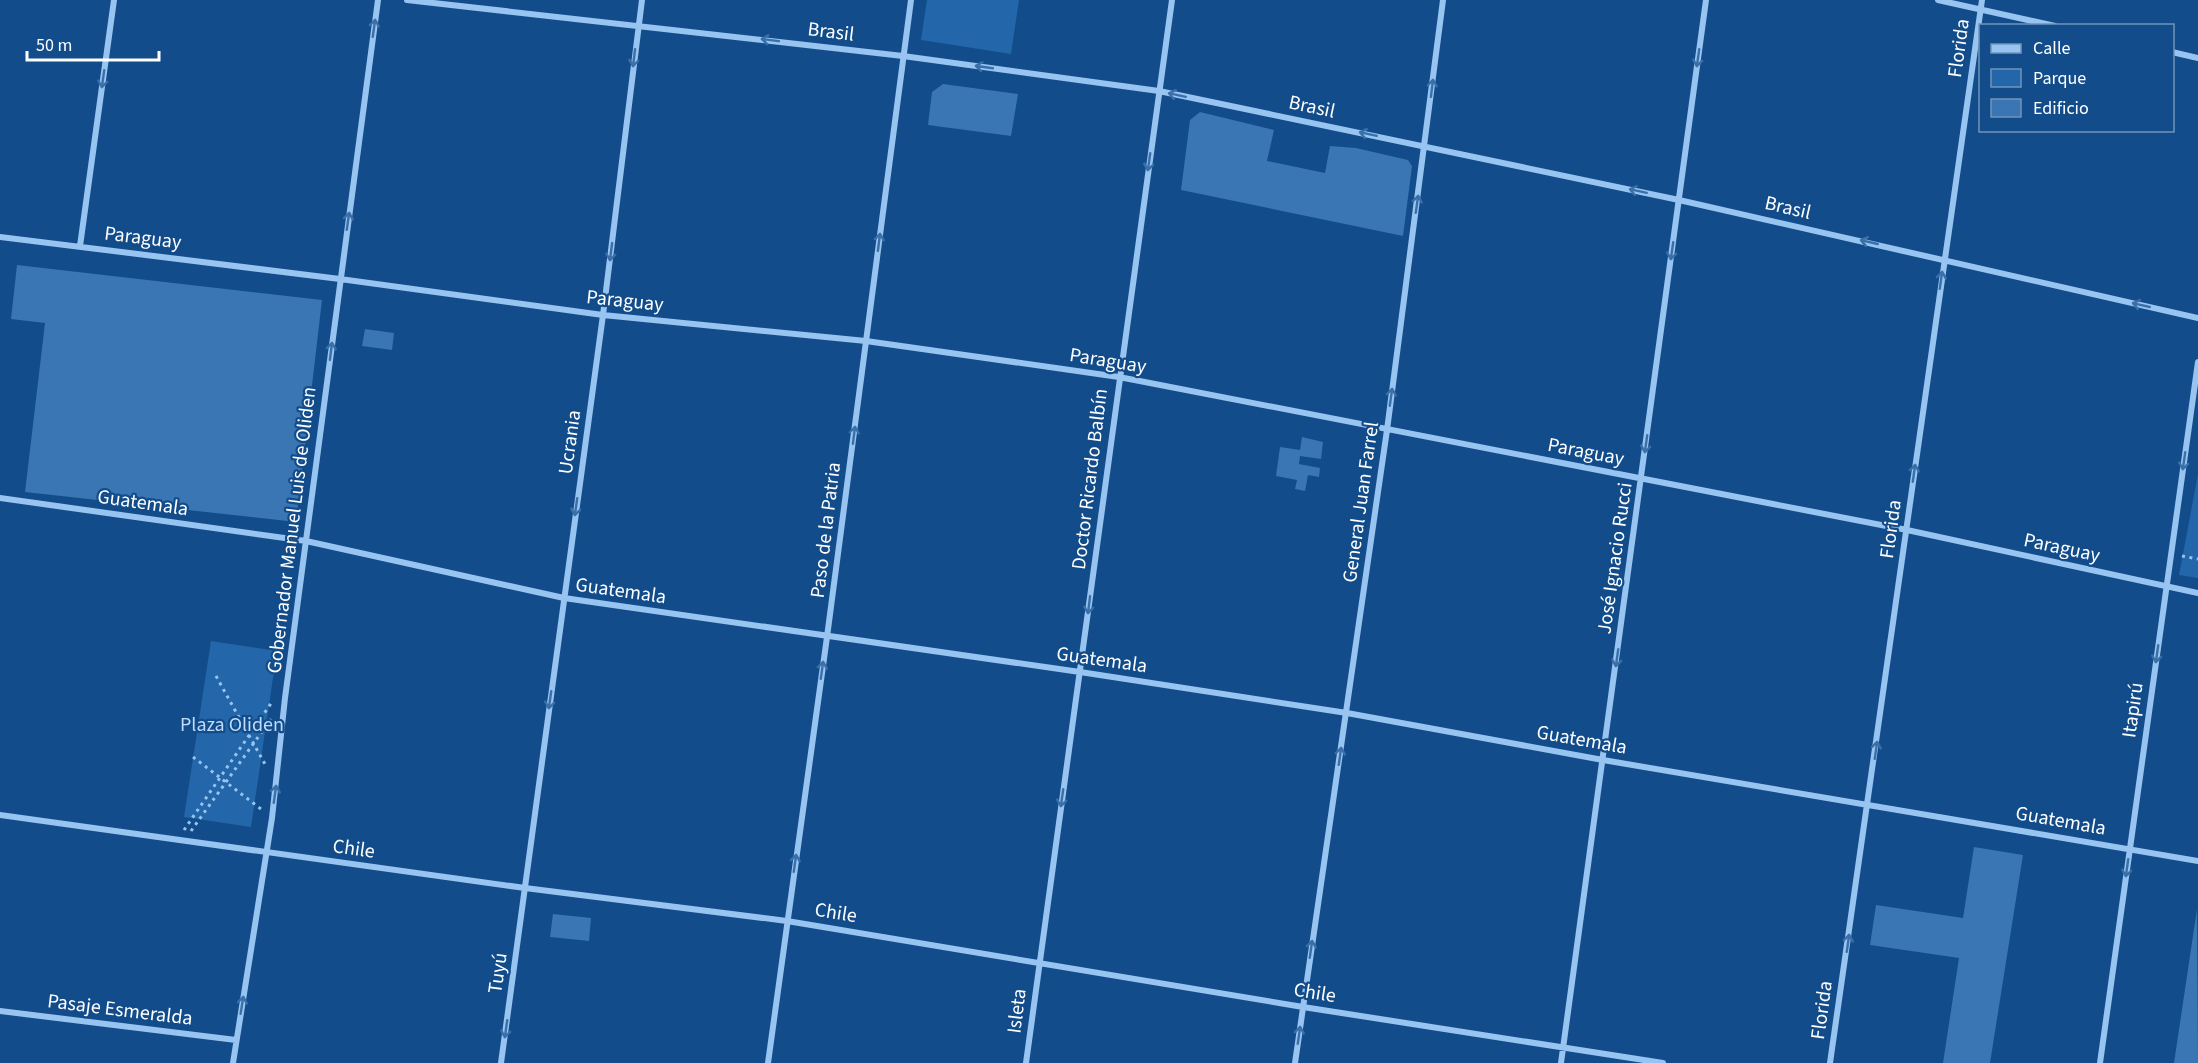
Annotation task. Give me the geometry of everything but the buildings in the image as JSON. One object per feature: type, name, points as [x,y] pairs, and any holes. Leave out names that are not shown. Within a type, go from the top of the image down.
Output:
[{"type":"street","points":[[80,246],[114,0]]},
{"type":"street","name":"Gobernador Manuel Luis de Oliden","points":[[233,1063],[277,785],[285,698],[378,0]]},
{"type":"street","name":"Brasil","points":[[407,0],[639,24],[903,56],[1159,92],[1679,200],[2198,318]]},
{"type":"street","name":"Ucrania","points":[[525,888],[603,315],[642,0]]},
{"type":"street","name":"Paso de la Patria","points":[[768,1063],[911,0]]},
{"type":"street","name":"Doctor Ricardo Balbín","points":[[1039,962],[1172,0]]},
{"type":"street","name":"General Juan Farrel","points":[[1295,1063],[1387,430],[1443,0]]},
{"type":"street","name":"José Ignacio Rucci","points":[[1561,1063],[1706,0]]},
{"type":"street","points":[[1938,0],[2046,24]]},
{"type":"street","name":"Florida","points":[[1830,1063],[1982,0]]},
{"type":"street","points":[[2174,52],[2198,58]]},
{"type":"street","name":"Paraguay","points":[[0,237],[340,279],[603,315],[866,341],[1119,377],[1907,530],[2198,593]]},
{"type":"street","name":"Itapirú","points":[[2100,1063],[2198,362]]},
{"type":"street","name":"Guatemala","points":[[0,498],[306,541],[564,598],[1347,713],[1603,760],[1868,803],[2198,861]]},
{"type":"street","name":"Chile","points":[[0,815],[525,888],[786,921],[1303,1007],[1663,1063]]},
{"type":"street","name":"Tuyú","points":[[501,1063],[525,888]]},
{"type":"street","name":"Isleta","points":[[1026,1063],[1039,962]]},
{"type":"street","name":"Pasaje Esmeralda","points":[[0,1011],[236,1040]]},
{"type":"path","points":[[2171,555],[2198,559]]},
{"type":"path","points":[[216,676],[277,785]]},
{"type":"path","points":[[181,839],[220,777],[276,697]]},
{"type":"path","points":[[181,839],[226,782],[272,716]]},
{"type":"path","points":[[193,757],[272,818]]},
{"type":"green space","points":[[927,0],[1019,0],[1011,54],[921,40]]},
{"type":"green space","points":[[2198,474],[2198,578],[2179,575]]},
{"type":"green space","name":"Plaza Oliden","points":[[211,641],[277,651],[251,827],[184,817]]}]
